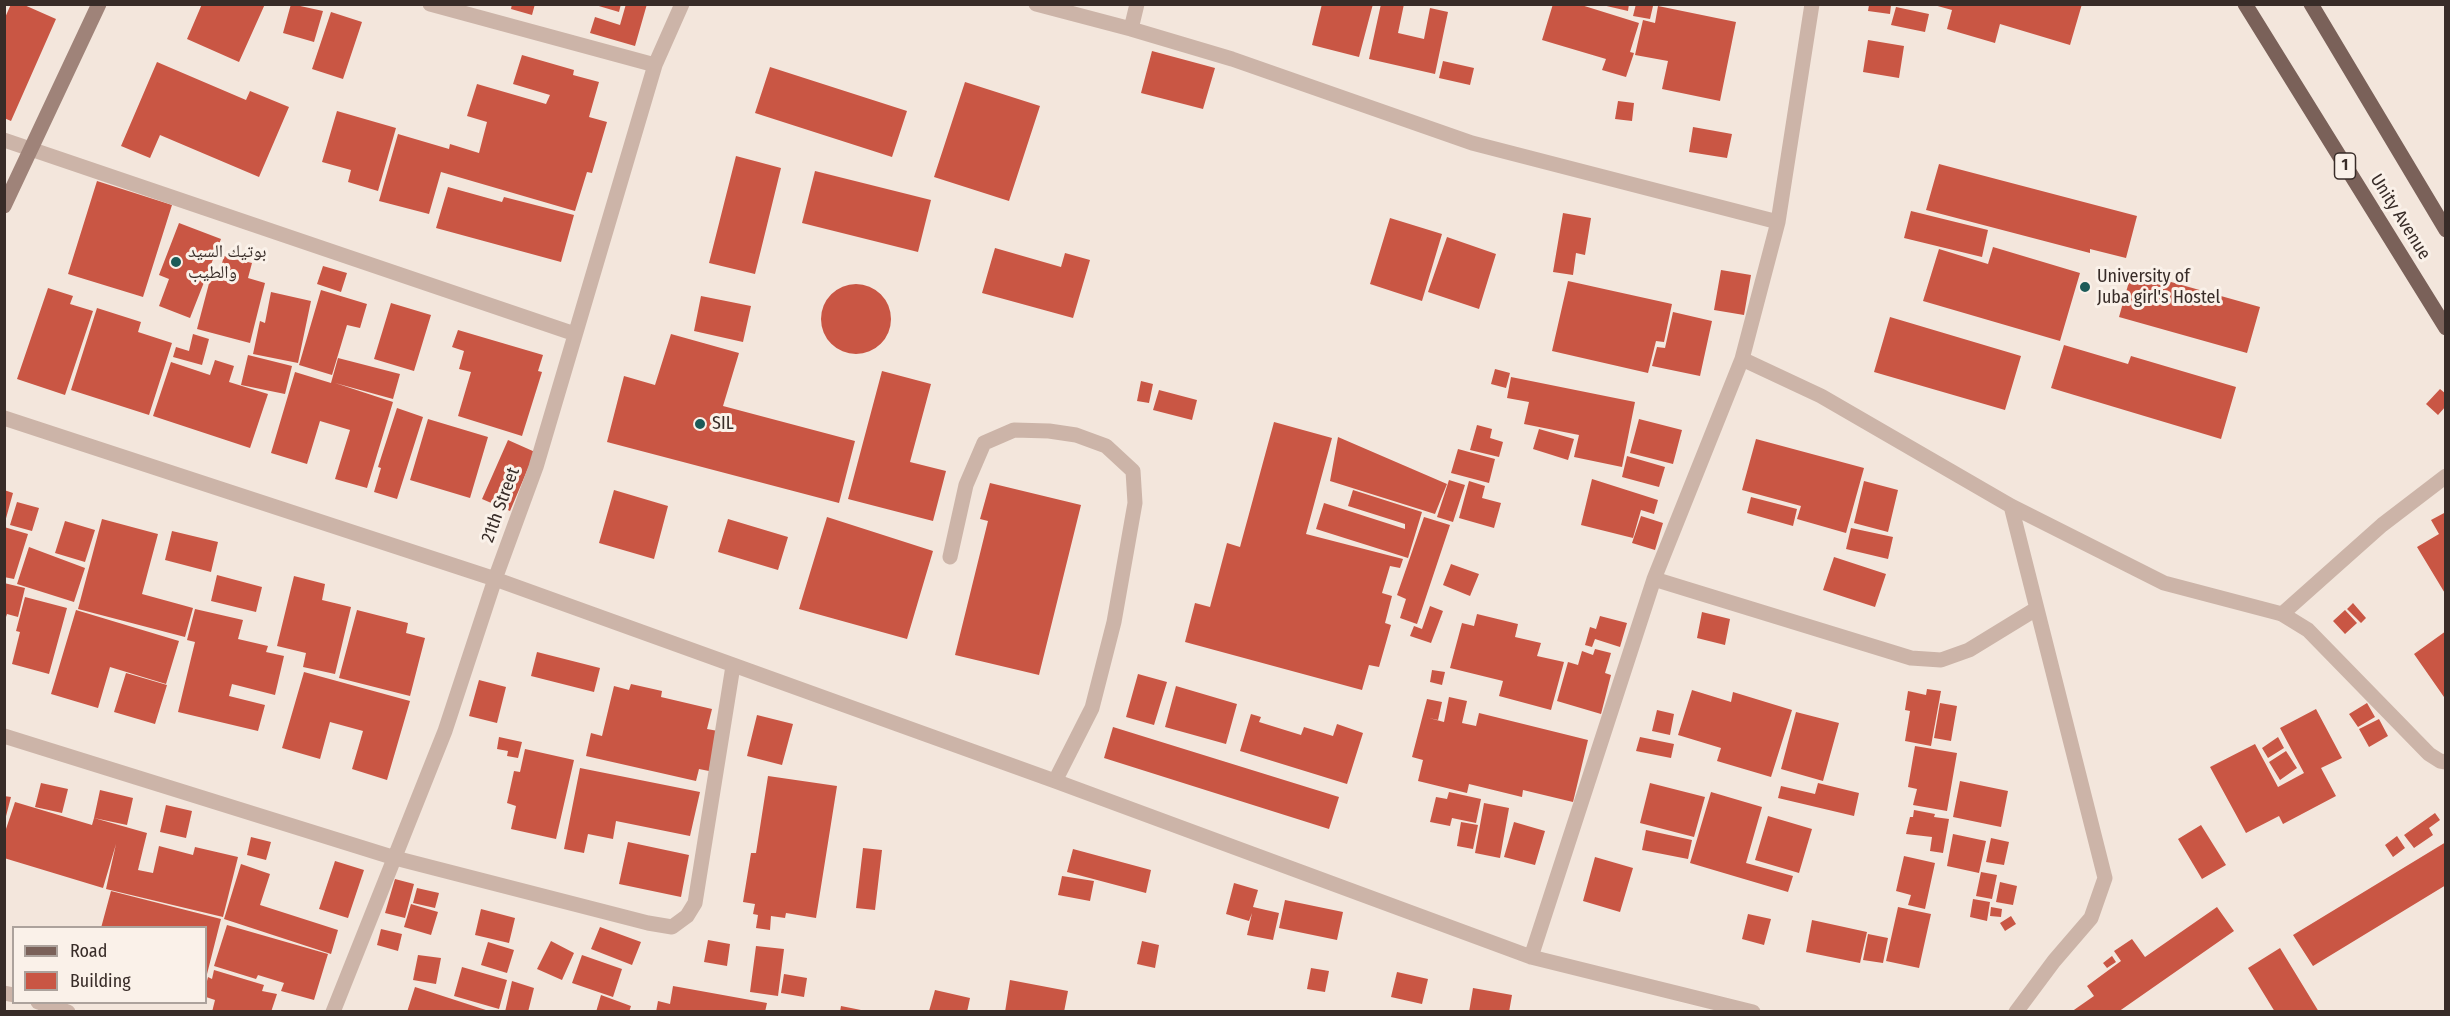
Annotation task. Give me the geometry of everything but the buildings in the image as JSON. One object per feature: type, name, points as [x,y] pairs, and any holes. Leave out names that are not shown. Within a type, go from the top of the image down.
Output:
[{"type":"main road","points":[[4,206],[99,4]]},
{"type":"main road","name":"Unity Avenue","points":[[2244,4],[2445,328]]},
{"type":"main road","name":"Unity Avenue","points":[[2311,4],[2445,230]]},
{"type":"street","points":[[430,4],[655,65]]},
{"type":"street","name":"21th Street","points":[[333,1011],[445,730],[495,579],[536,467],[655,65],[682,4]]},
{"type":"street","points":[[1036,4],[1232,59],[1472,143],[1778,222]]},
{"type":"street","points":[[1131,29],[1137,4]]},
{"type":"street","points":[[1531,957],[1654,579],[1742,359],[1778,222],[1812,4]]},
{"type":"street","points":[[4,140],[575,334]]},
{"type":"street","points":[[1742,359],[1821,396],[2011,506],[2164,583],[2282,614],[2308,630],[2429,754],[2445,762]]},
{"type":"street","points":[[4,418],[495,579],[1055,781],[1531,957],[1754,1011]]},
{"type":"street","points":[[950,557],[966,484],[984,443],[1014,430],[1049,431],[1076,435],[1106,446],[1133,471],[1135,503],[1114,622],[1092,708],[1055,781]]},
{"type":"street","points":[[2282,614],[2382,525],[2445,476]]},
{"type":"street","points":[[2011,506],[2105,878],[2091,918],[2016,1011]]},
{"type":"street","points":[[1654,579],[1911,658],[1941,660],[1969,650],[2036,609]]},
{"type":"street","points":[[4,736],[395,858],[648,923],[672,927],[687,916],[695,903],[733,666]]},
{"type":"street","points":[[45,1004],[68,1011]]},
{"type":"place","name":"بوتيك السيد والطيب","points":[[176,262]]},
{"type":"place","name":"University of Juba girl's Hostel","points":[[2085,287]]},
{"type":"place","name":"SIL","points":[[700,424]]}]
